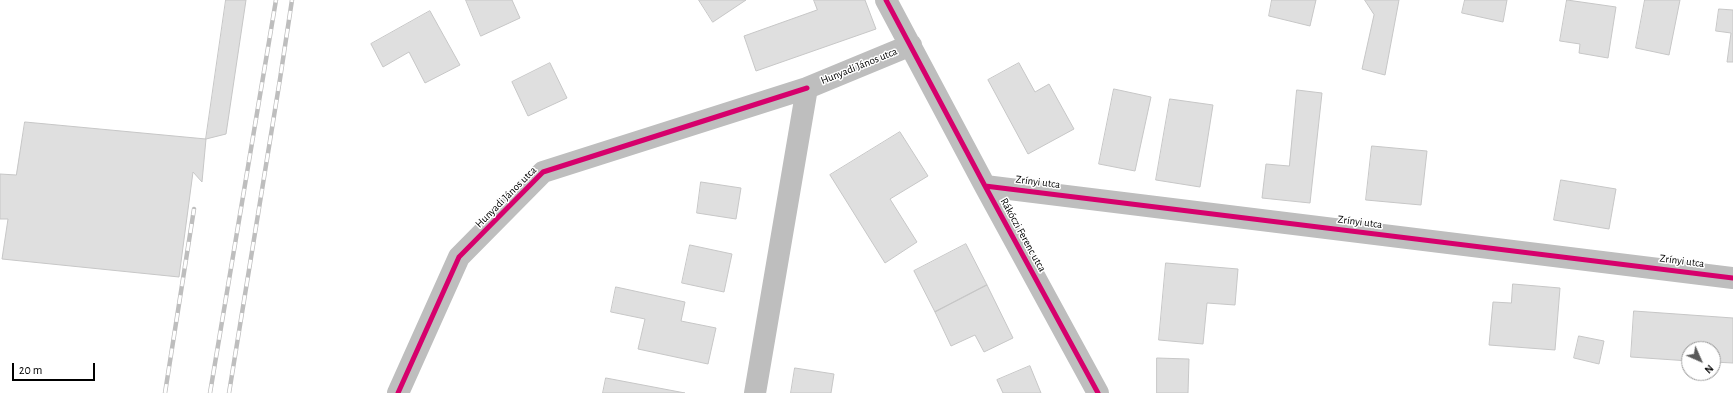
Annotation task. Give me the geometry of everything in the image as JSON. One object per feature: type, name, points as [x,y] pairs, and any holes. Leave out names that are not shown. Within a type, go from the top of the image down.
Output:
[{"type":"street","name":"Rákóczi Ferenc utca","points":[[886,0],[984,186],[1098,393]]},
{"type":"street","name":"Hunyadi János utca","points":[[398,393],[459,257],[543,172],[807,88],[911,45]]},
{"type":"street","name":"Hunyadi János utca","points":[[755,393],[807,88]]},
{"type":"street","name":"Zrínyi utca","points":[[984,186],[1733,278]]},
{"type":"building","points":[[226,0],[246,0],[226,134],[206,139]]},
{"type":"building","points":[[466,0],[512,0],[520,18],[481,36]]},
{"type":"building","points":[[699,0],[746,0],[713,22]]},
{"type":"building","points":[[814,0],[865,0],[876,29],[756,71],[744,36],[817,10]]},
{"type":"building","points":[[1272,0],[1316,0],[1310,26],[1269,16]]},
{"type":"building","points":[[1365,0],[1399,0],[1385,75],[1362,69],[1374,15]]},
{"type":"building","points":[[1465,0],[1507,0],[1503,22],[1462,13]]},
{"type":"building","points":[[1567,0],[1616,7],[1608,58],[1579,53],[1580,44],[1560,41]]},
{"type":"building","points":[[1645,0],[1680,0],[1669,55],[1636,48]]},
{"type":"building","points":[[1719,9],[1733,10],[1733,62],[1727,62],[1731,33],[1716,31]]},
{"type":"building","points":[[430,11],[460,65],[425,83],[409,52],[383,67],[371,44]]},
{"type":"building","points":[[550,63],[567,98],[528,116],[512,82]]},
{"type":"building","points":[[1019,63],[1035,92],[1049,84],[1074,129],[1028,154],[988,80]]},
{"type":"building","points":[[1114,89],[1151,97],[1135,171],[1099,164]]},
{"type":"building","points":[[1297,90],[1322,93],[1310,203],[1262,198],[1266,164],[1289,166]]},
{"type":"building","points":[[1170,99],[1213,105],[1200,187],[1156,180]]},
{"type":"building","points":[[25,122],[206,139],[202,182],[193,172],[179,277],[2,259],[8,219],[0,219],[0,174],[16,175]]},
{"type":"building","points":[[900,132],[928,176],[890,199],[917,242],[885,263],[830,175]]},
{"type":"building","points":[[1372,146],[1427,151],[1421,205],[1366,200]]},
{"type":"building","points":[[1561,180],[1616,189],[1609,229],[1554,220]]},
{"type":"building","points":[[701,182],[741,188],[736,219],[697,213]]},
{"type":"building","points":[[966,244],[987,285],[935,312],[914,271]]},
{"type":"building","points":[[690,245],[732,254],[724,292],[682,283]]},
{"type":"building","points":[[1166,263],[1238,269],[1235,305],[1207,303],[1203,344],[1159,340]]},
{"type":"building","points":[[1513,284],[1560,288],[1555,350],[1489,345],[1493,302],[1511,303]]},
{"type":"building","points":[[987,285],[1013,338],[984,352],[975,335],[951,346],[935,312]]},
{"type":"building","points":[[616,287],[685,302],[681,321],[716,328],[708,364],[638,349],[645,319],[611,312]]},
{"type":"building","points":[[1634,311],[1733,318],[1733,363],[1721,362],[1721,341],[1681,341],[1681,360],[1631,357]]},
{"type":"building","points":[[1579,336],[1604,341],[1599,364],[1574,358]]},
{"type":"building","points":[[1157,358],[1189,359],[1188,393],[1157,393]]},
{"type":"building","points":[[1030,366],[1041,393],[1003,393],[997,380]]},
{"type":"building","points":[[795,368],[834,374],[831,393],[791,393]]},
{"type":"building","points":[[606,378],[685,393],[603,393]]},
{"type":"railway","points":[[210,393],[276,0]]},
{"type":"railway","points":[[229,393],[292,0]]},
{"type":"railway","points":[[165,393],[194,209]]},
{"type":"cycle path","points":[[886,0],[1098,393]]},
{"type":"cycle path","points":[[398,393],[459,257],[543,172],[807,88]]},
{"type":"cycle path","points":[[985,186],[1733,278]]}]
